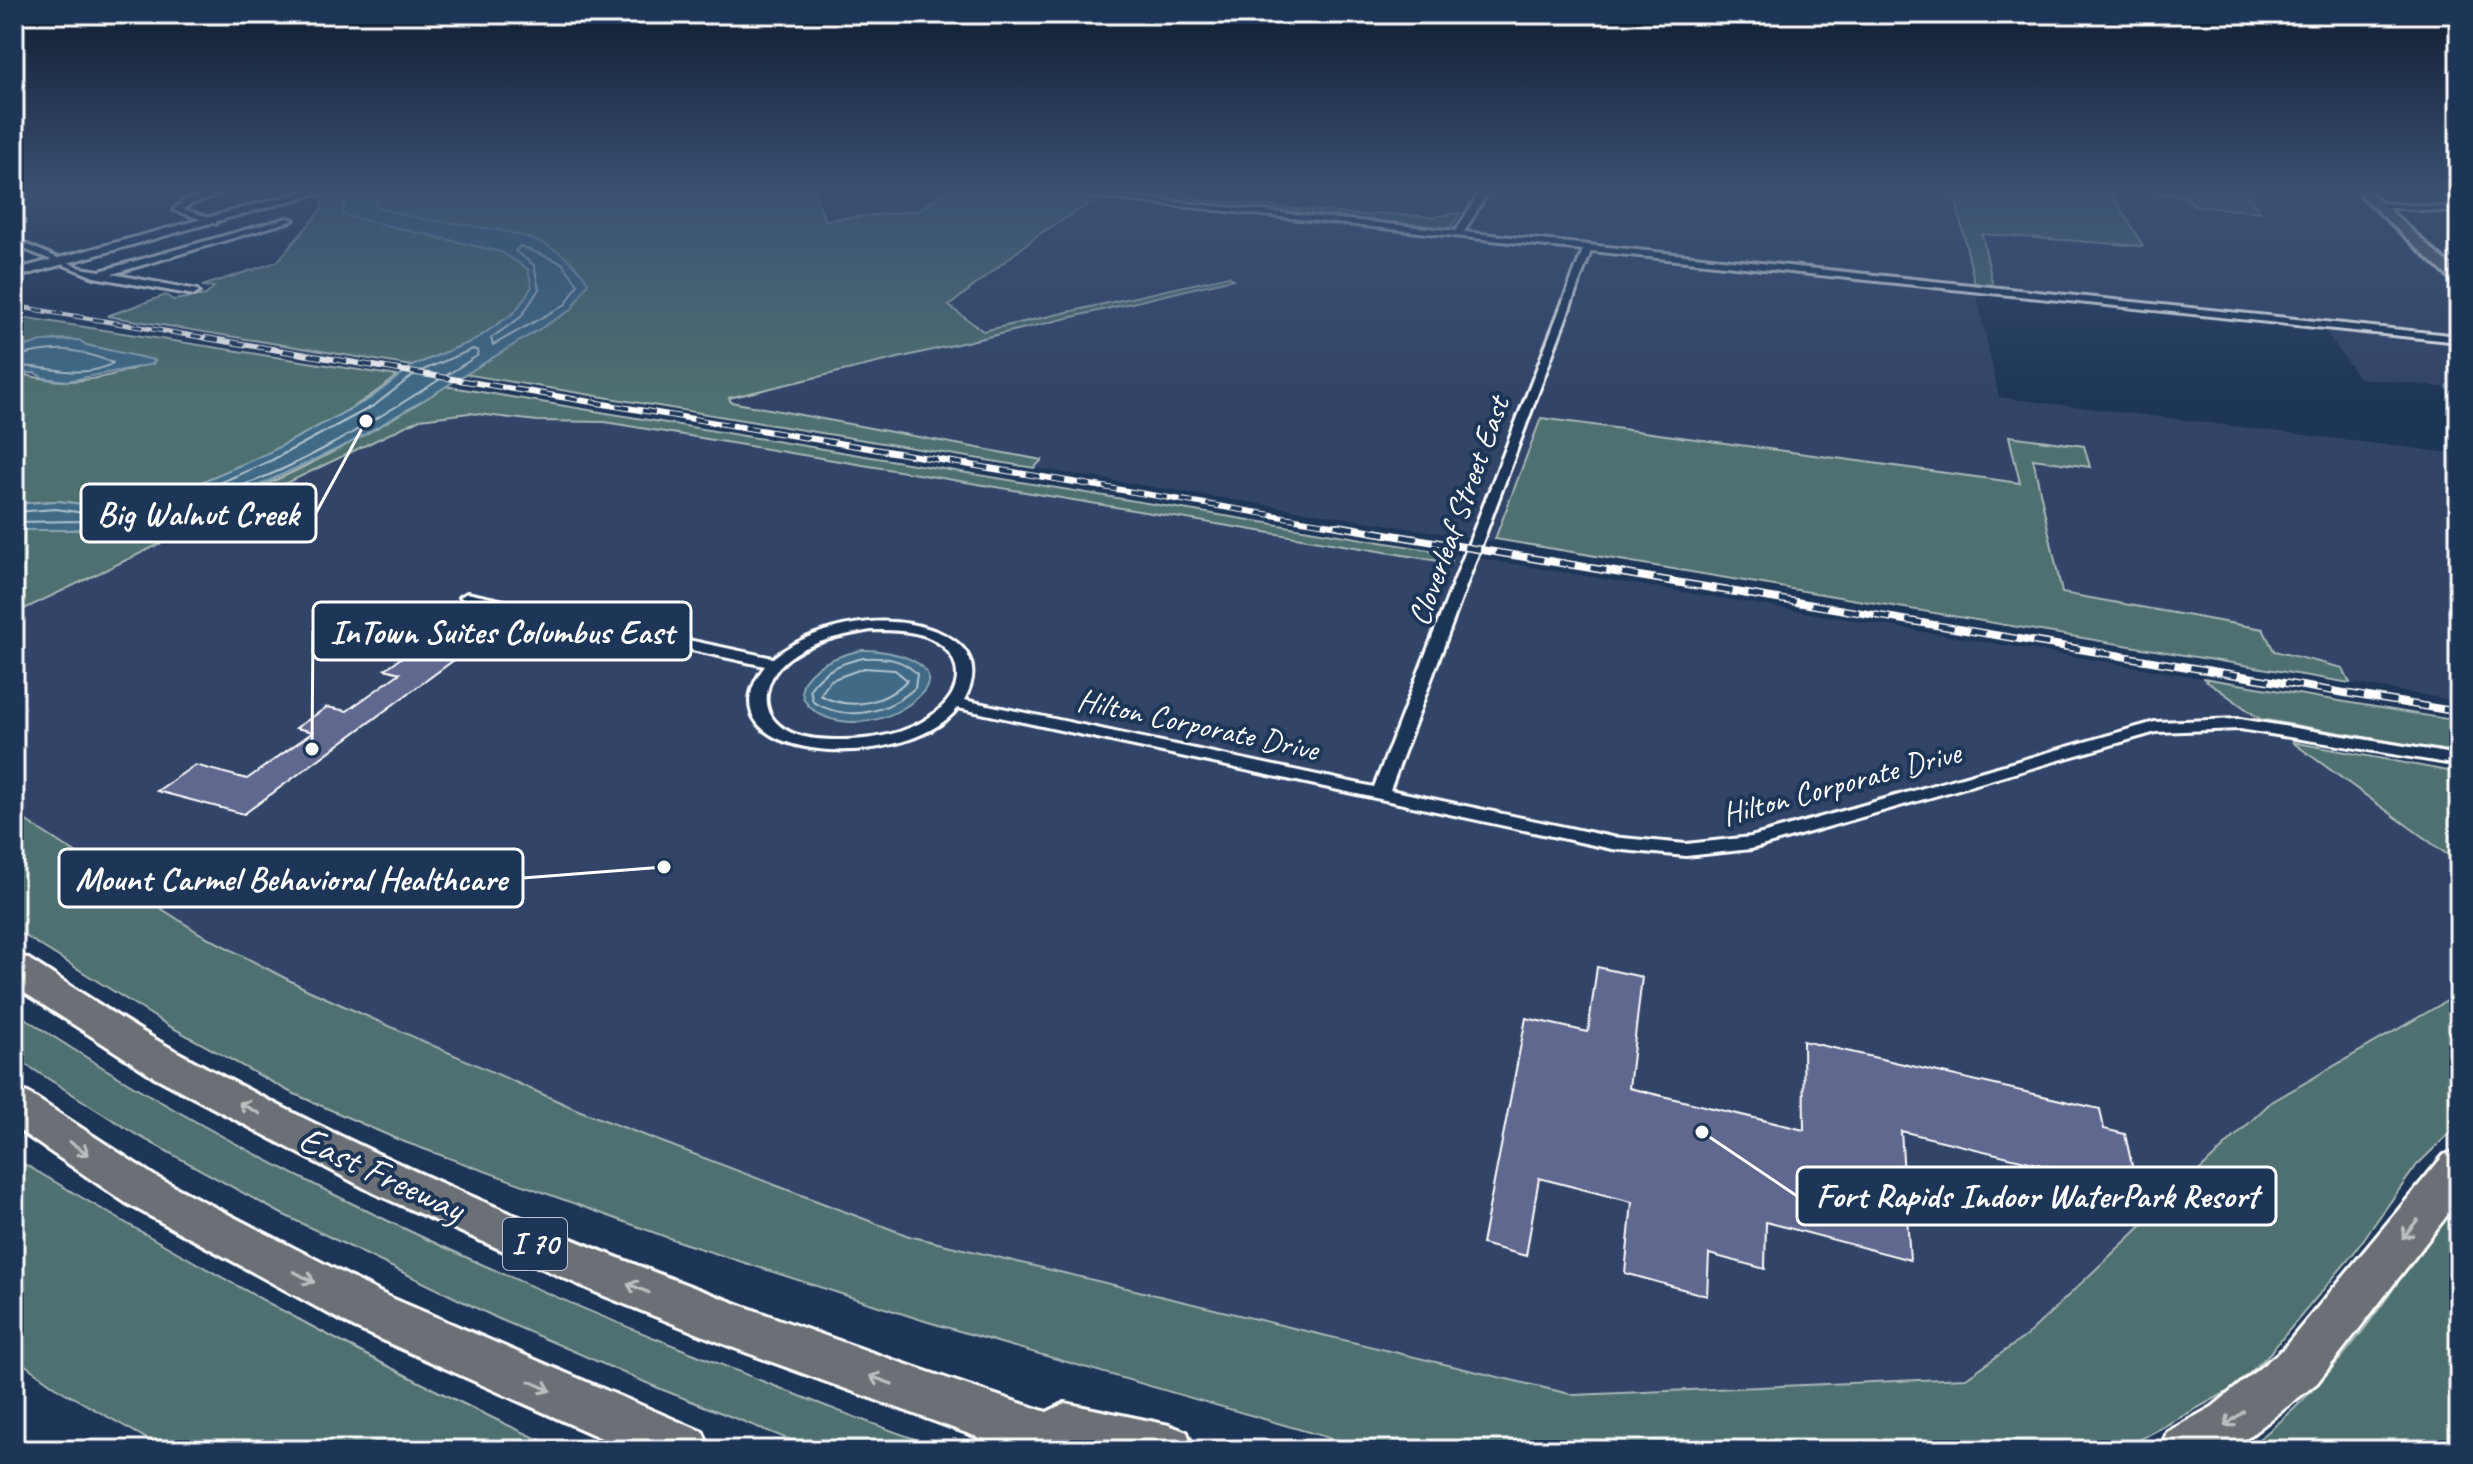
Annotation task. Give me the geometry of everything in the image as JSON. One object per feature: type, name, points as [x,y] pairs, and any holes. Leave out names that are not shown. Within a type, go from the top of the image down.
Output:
[{"type":"highway","name":"East Freeway","points":[[14,968],[165,1064],[331,1150],[501,1229],[670,1301],[945,1403],[1087,1450]]},
{"type":"highway","points":[[14,1105],[141,1190],[371,1312],[685,1450]]},
{"type":"highway","points":[[2185,1450],[2229,1424],[2300,1366],[2459,1168]]},
{"type":"highway","points":[[945,1403],[1169,1450]]},
{"type":"main road","points":[[2436,260],[2459,282]]},
{"type":"street","points":[[55,260],[97,275],[194,292]]},
{"type":"street","points":[[14,274],[65,260]]},
{"type":"street","points":[[97,275],[149,260]]},
{"type":"street","name":"Cloverleaf Street East","points":[[1380,793],[1583,260]]},
{"type":"street","points":[[1706,260],[2459,339]]},
{"type":"street","points":[[467,597],[774,663]]},
{"type":"street","points":[[871,626],[903,627],[931,633],[952,644],[965,661],[967,681],[956,703],[935,720],[907,735],[873,744],[838,747],[806,743],[780,733],[762,719],[756,701],[760,682],[774,663],[808,641],[839,631],[871,626]]},
{"type":"street","name":"Hilton Corporate Drive","points":[[956,703],[1636,848],[1686,850],[1751,843],[2155,727],[2240,724],[2459,760]]},
{"type":"shaded area","points":[[1007,260],[1969,260],[1999,397],[2459,454],[2459,701],[2350,683],[2343,668],[2273,651],[2262,629],[2062,593],[2033,459],[2089,467],[2084,446],[2009,436],[2021,483],[1541,418],[1496,542],[1034,468],[1041,460],[730,402],[729,397],[1232,279],[1228,276],[983,331],[949,307]]},
{"type":"shaded area","points":[[1987,260],[2459,260],[2459,389],[2359,378],[2323,328],[1994,292]]},
{"type":"shaded area","points":[[469,413],[537,421],[605,422],[1450,563],[1453,554],[2203,678],[2459,863],[2459,994],[2270,1103],[2026,1337],[1966,1378],[1574,1395],[909,1236],[578,1110],[308,990],[199,933],[14,813],[14,614],[420,419]]},
{"type":"green space","points":[[514,260],[528,269],[532,287],[515,312],[475,340],[412,366],[107,316],[166,295],[173,300],[206,295],[214,287],[202,286],[277,262]]},
{"type":"green space","points":[[528,260],[1006,260],[949,306],[983,331],[1229,276],[1233,279],[729,398],[731,402],[1042,460],[1034,468],[464,374],[572,309]]},
{"type":"green space","points":[[1969,260],[1987,260],[1993,287],[1975,285]]},
{"type":"green space","points":[[14,316],[397,376],[374,394],[302,436],[260,458],[176,493],[111,508],[57,501],[14,504],[14,374],[80,380],[112,375],[154,361],[70,339],[50,340],[14,350]]},
{"type":"green space","points":[[445,386],[1453,554],[1451,563],[605,422],[537,421],[469,413],[420,419],[14,614],[14,530],[78,530],[142,524],[218,504],[338,449]]},
{"type":"green space","points":[[1541,418],[2020,483],[2009,436],[2084,446],[2090,467],[2033,459],[2062,593],[2263,629],[2274,651],[2343,668],[2350,683],[1495,539]]},
{"type":"green space","points":[[2203,678],[2459,721],[2459,753],[2260,719]]},
{"type":"green space","points":[[2292,742],[2459,773],[2459,863]]},
{"type":"green space","points":[[14,813],[199,933],[308,990],[578,1110],[909,1236],[1574,1395],[1966,1378],[2026,1336],[2270,1103],[2459,994],[2459,1124],[2417,1165],[2353,1254],[2270,1353],[2236,1387],[2121,1450],[1371,1450],[928,1322],[680,1242],[399,1140],[290,1092],[169,1026],[14,929]]},
{"type":"green space","points":[[14,1011],[93,1062],[256,1155],[424,1238],[682,1349],[947,1450],[816,1450],[663,1390],[499,1319],[280,1213],[135,1134],[14,1057]]},
{"type":"green space","points":[[14,1158],[284,1312],[562,1450],[167,1450],[60,1390],[14,1357]]},
{"type":"green space","points":[[2459,1192],[2459,1450],[2244,1450],[2277,1424],[2336,1364],[2363,1331]]},
{"type":"water","points":[[514,260],[569,260],[588,283],[572,309],[348,444],[236,496],[143,524],[68,530],[14,530],[14,504],[57,501],[113,508],[166,497],[268,453],[371,398],[412,366],[475,340],[515,312],[532,287],[528,269]]},
{"type":"water","points":[[79,340],[86,345],[154,360],[153,364],[67,381],[44,378],[35,373],[14,374],[14,350],[42,341]]},
{"type":"water","points":[[862,650],[891,653],[918,663],[926,671],[928,681],[923,692],[908,705],[879,718],[852,722],[828,718],[810,708],[802,694],[806,678],[825,663]]},
{"type":"building","points":[[411,651],[454,660],[244,814],[157,791],[195,765],[247,779],[313,732],[296,728],[327,707],[347,711],[400,673],[385,669]]},
{"type":"building","points":[[1597,967],[1642,977],[1629,1088],[1804,1130],[1803,1041],[2100,1109],[2104,1129],[2125,1134],[2137,1188],[1901,1131],[1910,1260],[1766,1222],[1765,1269],[1709,1254],[1707,1296],[1625,1273],[1632,1202],[1539,1178],[1526,1256],[1482,1244],[1526,1018],[1588,1032]]},
{"type":"railway","points":[[14,306],[206,338]]},
{"type":"railway","points":[[206,338],[1350,528]]},
{"type":"railway","points":[[206,338],[218,340]]},
{"type":"railway","points":[[1338,526],[2459,712]]},
{"type":"place","name":"Big Walnut Creek","points":[[366,421]]},
{"type":"place","name":"InTown Suites Columbus East","points":[[312,749]]},
{"type":"place","name":"Mount Carmel Behavioral Healthcare","points":[[664,867]]},
{"type":"place","name":"Fort Rapids Indoor WaterPark Resort","points":[[1702,1132]]}]
